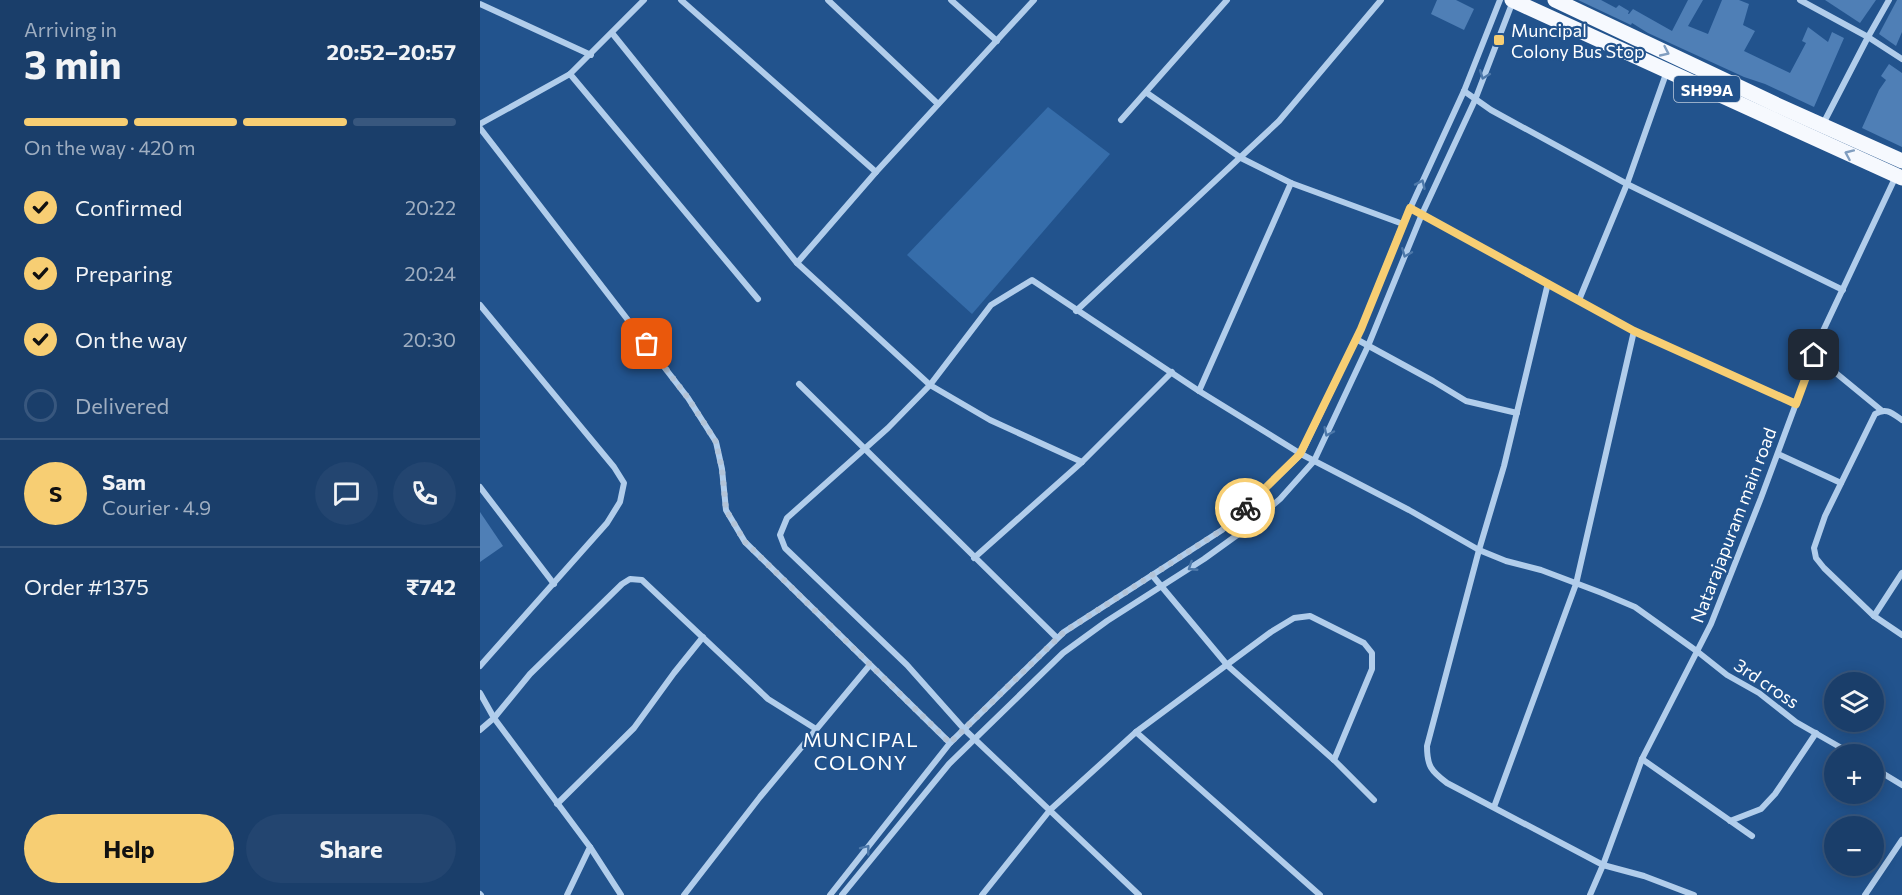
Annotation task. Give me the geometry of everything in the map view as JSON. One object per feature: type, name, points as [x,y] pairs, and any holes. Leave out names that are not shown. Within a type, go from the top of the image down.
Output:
[{"type":"main road","name":"SH99A","points":[[1512,0],[1667,71],[1901,170]]},
{"type":"main road","name":"SH99A","points":[[1555,0],[1823,125],[1901,170]]},
{"type":"street","points":[[644,0],[570,74],[480,126],[688,398],[716,442],[722,469],[726,510],[745,542],[950,743]]},
{"type":"street","points":[[681,0],[876,172]]},
{"type":"street","points":[[828,0],[938,104]]},
{"type":"street","points":[[951,0],[997,41]]},
{"type":"street","points":[[797,263],[876,172],[1034,0]]},
{"type":"street","points":[[1121,120],[1227,0]]},
{"type":"street","points":[[1076,310],[1279,121],[1381,0]]},
{"type":"street","points":[[830,895],[950,743],[1057,638],[1222,530],[1300,454],[1356,339],[1403,224],[1464,91],[1500,0]]},
{"type":"street","points":[[842,895],[950,764],[1063,653],[1240,533],[1280,499],[1314,461],[1368,346],[1422,214],[1475,100],[1512,0]]},
{"type":"street","points":[[1800,0],[1868,37],[1902,59]]},
{"type":"street","points":[[1823,125],[1889,0]]},
{"type":"street","points":[[480,4],[591,55]]},
{"type":"street","points":[[612,33],[797,263],[930,385],[990,420],[1082,462]]},
{"type":"street","points":[[1579,300],[1627,184],[1667,71]]},
{"type":"street","points":[[570,74],[758,299]]},
{"type":"street","points":[[1464,91],[1475,100],[1627,184],[1843,290]]},
{"type":"street","points":[[1147,93],[1241,158],[1291,183],[1403,224]]},
{"type":"street","name":"Natarajapuram main road","points":[[1590,895],[1642,759],[1711,624],[1814,355],[1901,170]]},
{"type":"street","points":[[1199,391],[1291,183]]},
{"type":"street","points":[[1410,208],[1634,331],[1796,404]]},
{"type":"street","name":"3rd cross","points":[[930,385],[991,305],[1032,280],[1199,391],[1300,454],[1410,510],[1479,550],[1506,561],[1541,570],[1635,607],[1727,675],[1759,693],[1796,722],[1834,744]]},
{"type":"street","points":[[1548,283],[1504,466],[1479,550],[1428,746],[1427,762],[1435,774],[1447,783],[1603,865],[1644,876],[1694,895]]},
{"type":"street","points":[[480,305],[614,467],[624,483],[620,502],[607,524],[480,666]]},
{"type":"street","points":[[1494,807],[1576,584],[1634,331]]},
{"type":"street","points":[[1356,339],[1466,401],[1516,413]]},
{"type":"street","points":[[1814,355],[1881,410],[1888,411],[1902,420]]},
{"type":"street","points":[[974,558],[1082,462],[1172,372]]},
{"type":"street","points":[[799,384],[1057,638]]},
{"type":"street","points":[[930,385],[888,428],[787,518],[780,535],[785,548],[907,664],[964,729],[1139,895]]},
{"type":"street","points":[[1881,410],[1875,414],[1868,425],[1825,516],[1814,548],[1816,558],[1824,568],[1874,616],[1902,635]]},
{"type":"street","points":[[1778,454],[1841,483]]},
{"type":"street","points":[[480,488],[554,584]]},
{"type":"street","points":[[1874,616],[1902,573]]},
{"type":"street","points":[[1152,575],[1228,666],[1334,760],[1374,800]]},
{"type":"street","points":[[480,730],[494,718],[530,674],[622,584],[630,579],[642,580],[768,699],[816,729]]},
{"type":"street","points":[[982,895],[1050,810],[1136,732],[1271,632],[1294,618],[1310,616],[1364,643],[1372,653],[1372,669],[1334,760]]},
{"type":"street","points":[[557,804],[634,728],[703,637]]},
{"type":"street","points":[[684,895],[760,797],[869,666]]},
{"type":"street","points":[[480,693],[494,718],[571,820],[621,895]]},
{"type":"street","points":[[1136,732],[1320,895]]},
{"type":"street","points":[[1730,821],[1761,809],[1775,794],[1815,733]]},
{"type":"street","points":[[1642,759],[1752,837]]},
{"type":"street","points":[[1884,774],[1902,785]]},
{"type":"street","points":[[1865,895],[1902,840]]},
{"type":"street","points":[[567,895],[590,847]]},
{"type":"shaded area","points":[[1048,107],[1110,154],[972,314],[907,255]]},
{"type":"building","points":[[1437,0],[1456,0],[1474,9],[1464,30],[1431,14]]},
{"type":"building","points":[[1578,0],[1601,0],[1616,8],[1619,5],[1629,11],[1628,14],[1633,9],[1672,31],[1688,0],[1703,0],[1688,26],[1708,34],[1722,0],[1739,0],[1749,4],[1743,25],[1755,31],[1744,51],[1790,73],[1806,43],[1802,41],[1808,27],[1828,42],[1832,32],[1844,38],[1814,107]]},
{"type":"building","points":[[1825,0],[1876,0],[1860,23]]},
{"type":"building","points":[[1897,0],[1902,0],[1902,32],[1896,46],[1879,34]]},
{"type":"building","points":[[1889,64],[1902,73],[1902,147],[1862,128],[1886,80],[1881,76]]},
{"type":"building","points":[[480,512],[503,546],[480,562]]},
{"type":"way so far","points":[[647,344],[688,398],[716,442],[722,469],[726,510],[745,542],[950,743],[1064,632],[1222,530],[1245,508]]},
{"type":"place","name":"Muncipal Colony Bus Stop","points":[[1499,40]]},
{"type":"district","name":"MUNCIPAL COLONY","points":[[861,750]]},
{"type":"route","points":[[1245,508],[1300,454],[1361,329],[1410,208],[1634,331],[1796,404],[1814,355]]}]
